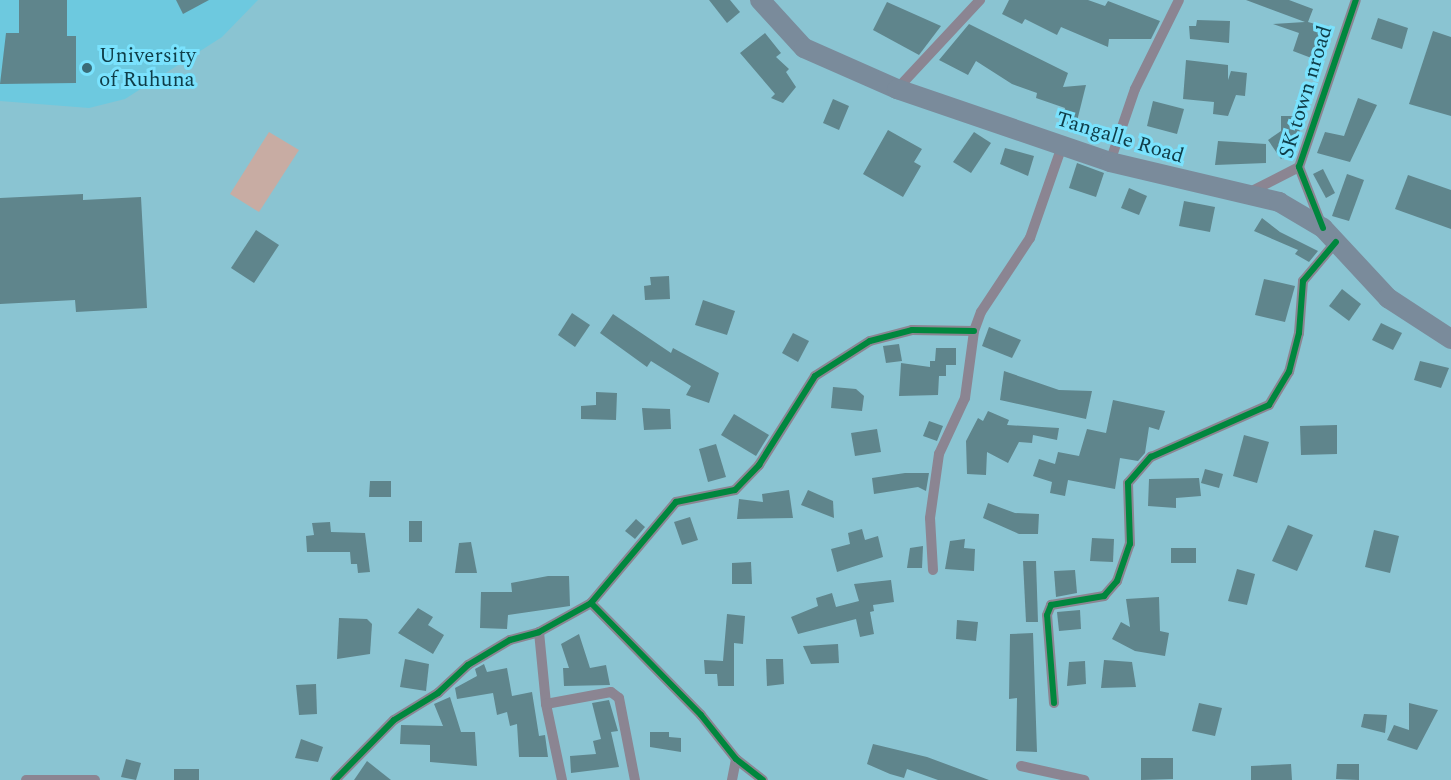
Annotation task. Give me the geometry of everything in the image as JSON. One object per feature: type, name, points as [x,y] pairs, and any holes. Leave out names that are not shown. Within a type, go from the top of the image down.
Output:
[{"type":"highway","name":"Tangalle Road","points":[[760,0],[804,48],[897,89],[1110,162],[1189,184],[1250,192],[1279,202],[1330,235],[1388,298],[1451,339]]},
{"type":"street","points":[[897,89],[980,0]]},
{"type":"street","points":[[1110,162],[1135,89],[1179,0]]},
{"type":"street","name":"SK town nroad","points":[[1330,235],[1299,167],[1356,0]]},
{"type":"street","points":[[933,570],[930,518],[939,454],[965,398],[974,331],[981,312],[1030,238],[1062,146]]},
{"type":"street","points":[[1250,192],[1299,167]]},
{"type":"street","points":[[1054,703],[1047,615],[1051,604],[1104,596],[1116,581],[1130,544],[1128,483],[1151,457],[1269,405],[1292,362],[1299,333],[1303,281],[1330,235]]},
{"type":"street","points":[[335,780],[393,720],[438,693],[468,665],[510,640],[540,632],[591,603],[676,502],[735,490],[759,465],[815,376],[870,341],[912,330],[974,331]]},
{"type":"street","points":[[591,603],[701,715],[735,759],[763,780]]},
{"type":"street","points":[[540,632],[546,705],[562,780]]},
{"type":"street","points":[[546,705],[611,692],[619,698],[635,780]]},
{"type":"street","points":[[732,780],[735,759]]},
{"type":"street","points":[[1021,766],[1084,780]]},
{"type":"street","points":[[26,780],[95,780]]},
{"type":"shaded area","name":"University of Ruhuna","points":[[0,0],[258,0],[222,37],[125,99],[89,108],[0,101]]},
{"type":"shaded area","points":[[269,132],[299,150],[259,212],[230,194]]},
{"type":"building","points":[[19,0],[67,0],[67,36],[76,36],[76,83],[0,84],[6,33],[19,33]]},
{"type":"building","points":[[176,0],[209,0],[183,14]]},
{"type":"building","points":[[709,0],[730,0],[740,12],[727,23]]},
{"type":"building","points":[[1009,0],[1088,0],[1105,6],[1108,1],[1160,21],[1151,39],[1109,39],[1108,47],[1061,27],[1057,35],[1025,19],[1022,24],[1002,14]]},
{"type":"building","points":[[1246,0],[1289,0],[1313,9],[1308,22],[1326,27],[1314,59],[1293,51],[1299,33],[1273,24],[1305,22]]},
{"type":"building","points":[[887,2],[941,26],[919,55],[873,30]]},
{"type":"building","points":[[1378,18],[1408,28],[1402,49],[1371,39]]},
{"type":"building","points":[[1197,20],[1230,21],[1229,43],[1190,39],[1189,26],[1196,26]]},
{"type":"building","points":[[969,24],[1068,73],[1063,87],[1086,85],[1075,129],[1061,126],[1065,108],[1036,98],[1037,93],[1012,84],[976,61],[968,75],[939,60]]},
{"type":"building","points":[[1433,31],[1451,37],[1451,116],[1409,104]]},
{"type":"building","points":[[765,33],[781,53],[776,57],[789,69],[786,72],[796,87],[783,103],[771,98],[775,94],[740,53]]},
{"type":"building","points":[[1186,60],[1228,65],[1228,80],[1231,71],[1247,73],[1245,96],[1236,95],[1228,116],[1213,114],[1214,102],[1183,99]]},
{"type":"building","points":[[1358,98],[1377,105],[1350,162],[1317,153],[1325,132],[1344,136]]},
{"type":"building","points":[[833,99],[849,106],[839,130],[823,123]]},
{"type":"building","points":[[1153,101],[1184,109],[1177,134],[1147,126]]},
{"type":"building","points":[[1281,116],[1299,116],[1300,142],[1281,159],[1268,140],[1281,131]]},
{"type":"building","points":[[888,130],[922,149],[914,162],[921,166],[903,197],[863,174]]},
{"type":"building","points":[[974,132],[991,143],[971,173],[953,162]]},
{"type":"building","points":[[1218,141],[1266,144],[1266,163],[1215,165]]},
{"type":"building","points":[[1005,148],[1034,156],[1028,176],[1000,164]]},
{"type":"building","points":[[1077,163],[1104,173],[1096,197],[1069,188]]},
{"type":"building","points":[[1323,169],[1335,193],[1326,198],[1313,174]]},
{"type":"building","points":[[1347,174],[1364,180],[1349,221],[1332,216]]},
{"type":"building","points":[[1408,175],[1451,190],[1451,229],[1395,209]]},
{"type":"building","points":[[1129,188],[1147,196],[1139,215],[1121,208]]},
{"type":"building","points":[[83,194],[83,200],[141,197],[147,308],[76,312],[75,300],[0,304],[0,198]]},
{"type":"building","points":[[1184,201],[1215,207],[1210,232],[1179,226]]},
{"type":"building","points":[[1262,218],[1280,232],[1318,251],[1309,262],[1295,254],[1298,250],[1254,231]]},
{"type":"building","points":[[256,230],[279,245],[254,283],[231,268]]},
{"type":"building","points":[[669,276],[670,299],[645,300],[644,286],[651,285],[650,277]]},
{"type":"building","points":[[1264,279],[1295,286],[1285,322],[1255,315]]},
{"type":"building","points":[[1342,289],[1361,304],[1349,321],[1329,306]]},
{"type":"building","points":[[703,300],[735,311],[727,335],[695,325]]},
{"type":"building","points":[[572,313],[590,325],[575,347],[558,335]]},
{"type":"building","points":[[613,314],[671,353],[673,348],[719,373],[709,403],[686,395],[691,386],[651,361],[647,367],[600,333]]},
{"type":"building","points":[[1381,323],[1402,333],[1393,350],[1372,340]]},
{"type":"building","points":[[989,327],[1021,340],[1012,358],[982,346]]},
{"type":"building","points":[[793,333],[809,341],[798,362],[782,353]]},
{"type":"building","points":[[899,344],[902,361],[886,363],[883,346]]},
{"type":"building","points":[[936,348],[956,348],[956,365],[946,365],[946,376],[939,376],[938,395],[899,396],[901,363],[930,367],[930,361],[935,361]]},
{"type":"building","points":[[1420,361],[1449,368],[1441,388],[1414,380]]},
{"type":"building","points":[[1004,371],[1059,390],[1092,391],[1086,419],[1000,400]]},
{"type":"building","points":[[833,387],[856,389],[864,396],[862,411],[831,408]]},
{"type":"building","points":[[596,392],[617,393],[616,420],[581,419],[581,406],[596,405]]},
{"type":"building","points":[[1113,400],[1165,411],[1159,430],[1149,427],[1145,453],[1138,461],[1120,458],[1115,489],[1068,480],[1065,496],[1050,493],[1052,482],[1033,476],[1039,459],[1055,464],[1058,452],[1079,456],[1087,429],[1106,433]]},
{"type":"building","points":[[642,408],[670,409],[671,429],[644,430]]},
{"type":"building","points":[[988,411],[1009,420],[1007,425],[1059,428],[1057,440],[1033,435],[1032,443],[1019,442],[1008,463],[987,452],[986,475],[967,474],[966,441],[978,418],[983,421]]},
{"type":"building","points":[[734,414],[769,435],[756,456],[721,435]]},
{"type":"building","points":[[929,421],[943,426],[937,441],[923,436]]},
{"type":"building","points":[[1337,425],[1337,454],[1301,455],[1300,426]]},
{"type":"building","points":[[877,429],[881,452],[855,456],[851,433]]},
{"type":"building","points":[[1244,435],[1269,442],[1257,483],[1233,476]]},
{"type":"building","points":[[716,444],[726,477],[708,482],[699,449]]},
{"type":"building","points":[[1205,469],[1223,474],[1219,488],[1201,483]]},
{"type":"building","points":[[905,473],[929,473],[926,491],[918,487],[874,494],[872,478]]},
{"type":"building","points":[[1199,478],[1201,496],[1176,498],[1176,508],[1148,506],[1149,479]]},
{"type":"building","points":[[370,481],[391,481],[391,497],[369,497]]},
{"type":"building","points":[[789,490],[793,518],[737,519],[739,499],[763,502],[762,494]]},
{"type":"building","points":[[808,490],[833,501],[834,518],[801,505]]},
{"type":"building","points":[[988,503],[1015,513],[1039,514],[1038,534],[1019,534],[983,518]]},
{"type":"building","points":[[690,517],[698,540],[682,545],[674,522]]},
{"type":"building","points":[[636,519],[645,527],[635,539],[625,531]]},
{"type":"building","points":[[409,521],[422,521],[422,542],[409,542]]},
{"type":"building","points":[[330,522],[331,532],[365,533],[370,572],[358,573],[357,564],[351,564],[350,552],[307,552],[306,536],[314,535],[312,523]]},
{"type":"building","points":[[1288,525],[1313,535],[1297,571],[1272,561]]},
{"type":"building","points":[[862,529],[865,540],[878,536],[883,557],[837,572],[831,549],[850,544],[848,533]]},
{"type":"building","points":[[1374,530],[1399,536],[1390,573],[1365,567]]},
{"type":"building","points":[[1092,538],[1114,539],[1113,562],[1090,561]]},
{"type":"building","points":[[965,539],[964,548],[975,549],[974,571],[945,569],[950,541]]},
{"type":"building","points":[[471,542],[477,573],[455,573],[459,543]]},
{"type":"building","points":[[923,546],[922,568],[907,568],[910,548]]},
{"type":"building","points":[[1171,548],[1196,548],[1196,563],[1171,563]]},
{"type":"building","points":[[1023,561],[1036,561],[1038,622],[1026,622]]},
{"type":"building","points":[[751,562],[752,584],[732,584],[732,563]]},
{"type":"building","points":[[1237,569],[1255,574],[1247,605],[1228,601]]},
{"type":"building","points":[[1075,570],[1077,593],[1056,597],[1054,571]]},
{"type":"building","points":[[548,576],[569,576],[570,606],[508,615],[507,629],[480,628],[481,592],[512,592],[511,583]]},
{"type":"building","points":[[891,580],[894,602],[873,605],[874,611],[870,612],[874,634],[860,637],[856,619],[798,634],[791,617],[818,606],[816,598],[832,593],[836,607],[859,601],[854,584]]},
{"type":"building","points":[[1159,597],[1160,631],[1169,633],[1165,656],[1135,651],[1112,639],[1121,622],[1130,627],[1126,599]]},
{"type":"building","points":[[418,608],[433,617],[428,625],[444,635],[433,654],[398,633]]},
{"type":"building","points":[[1080,610],[1081,629],[1059,631],[1057,612]]},
{"type":"building","points":[[727,614],[745,616],[743,644],[734,643],[734,686],[718,686],[717,674],[705,674],[704,660],[723,661]]},
{"type":"building","points":[[339,618],[367,619],[372,624],[370,654],[337,659]]},
{"type":"building","points":[[957,620],[978,622],[976,641],[956,639]]},
{"type":"building","points":[[1033,633],[1037,752],[1016,751],[1017,698],[1009,699],[1010,634]]},
{"type":"building","points":[[579,634],[590,668],[606,665],[610,685],[564,686],[563,668],[569,668],[561,644]]},
{"type":"building","points":[[838,644],[839,663],[811,664],[803,646]]},
{"type":"building","points":[[405,659],[429,664],[426,691],[400,687]]},
{"type":"building","points":[[766,659],[783,659],[784,684],[767,686]]},
{"type":"building","points":[[1104,660],[1132,662],[1136,687],[1101,688]]},
{"type":"building","points":[[1085,661],[1086,684],[1067,686],[1069,662]]},
{"type":"building","points":[[484,664],[487,672],[507,668],[512,696],[532,692],[539,736],[545,735],[548,757],[519,757],[517,724],[510,726],[507,712],[497,715],[493,693],[457,699],[455,688],[477,676],[475,669]]},
{"type":"building","points":[[316,684],[317,714],[299,715],[296,685]]},
{"type":"building","points":[[450,697],[461,732],[475,732],[477,766],[430,762],[430,745],[400,744],[401,725],[443,726],[434,704]]},
{"type":"building","points":[[609,700],[618,731],[611,732],[619,767],[571,773],[570,756],[596,754],[593,741],[601,739],[592,703]]},
{"type":"building","points":[[1199,703],[1222,708],[1215,736],[1192,731]]},
{"type":"building","points":[[1409,703],[1438,710],[1417,750],[1387,740],[1394,725],[1409,730]]},
{"type":"building","points":[[1364,714],[1387,715],[1385,733],[1361,727]]},
{"type":"building","points":[[650,732],[669,732],[669,737],[681,738],[681,752],[650,747]]},
{"type":"building","points":[[301,739],[323,747],[318,762],[295,758]]},
{"type":"building","points":[[873,744],[927,757],[989,780],[938,780],[907,769],[904,778],[890,774],[867,764]]},
{"type":"building","points":[[1141,758],[1173,758],[1173,779],[1141,780]]},
{"type":"building","points":[[126,759],[141,763],[136,780],[121,777]]},
{"type":"building","points":[[367,761],[391,780],[354,780]]},
{"type":"building","points":[[1291,764],[1292,780],[1251,780],[1251,766]]},
{"type":"building","points":[[1337,764],[1359,764],[1359,780],[1336,779]]},
{"type":"building","points":[[174,769],[199,769],[199,780],[174,780]]},
{"type":"cycle path","points":[[1323,228],[1299,167],[1356,0]]},
{"type":"cycle path","points":[[1054,703],[1047,615],[1051,605],[1104,596],[1117,581],[1130,544],[1128,483],[1151,457],[1269,405],[1289,372],[1299,333],[1303,281],[1336,242]]},
{"type":"cycle path","points":[[591,603],[676,502],[735,490],[759,465],[815,376],[870,341],[912,330],[974,331]]},
{"type":"cycle path","points":[[335,780],[394,720],[438,693],[468,665],[510,640],[539,632],[591,603],[701,715],[736,759],[763,780]]},
{"type":"place","name":"University of Ruhuna","points":[[87,68]]}]
